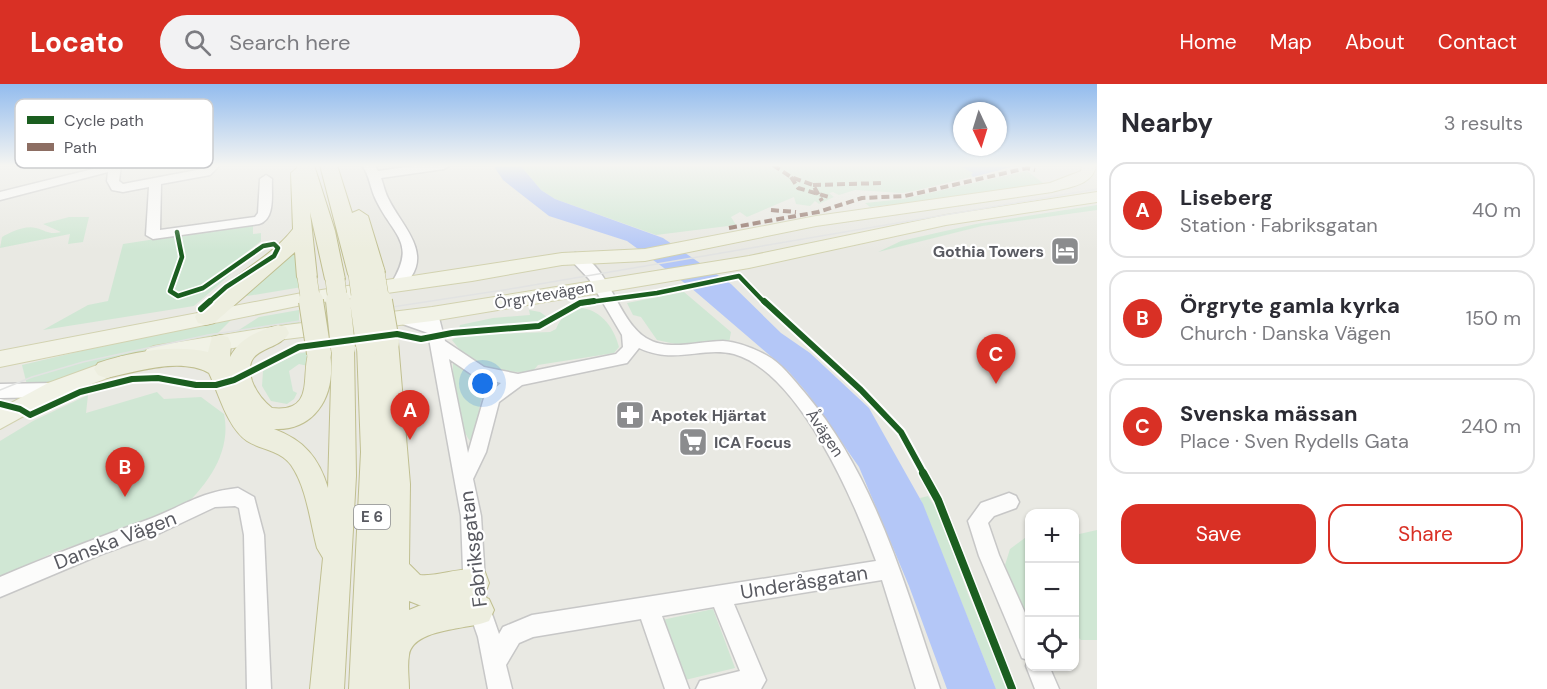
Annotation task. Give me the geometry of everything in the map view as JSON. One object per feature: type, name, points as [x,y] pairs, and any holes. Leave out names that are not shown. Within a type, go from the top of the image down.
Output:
[{"type":"highway","points":[[299,193],[307,277],[354,347],[395,449],[396,570],[392,689]]},
{"type":"highway","name":"E 6","points":[[312,193],[325,231],[335,279],[354,347],[374,452],[366,689]]},
{"type":"highway","name":"E 6","points":[[327,689],[337,564],[344,424],[366,273],[336,193]]},
{"type":"highway","points":[[348,193],[366,273]]},
{"type":"highway","points":[[206,317],[224,297],[280,258],[303,229]]},
{"type":"highway","points":[[228,366],[252,345],[278,333]]},
{"type":"highway","points":[[220,343],[245,424],[256,433],[290,448],[307,467],[337,564]]},
{"type":"highway","points":[[238,396],[266,417],[287,418],[297,415],[308,407],[318,385],[354,347]]},
{"type":"highway","points":[[106,369],[190,357],[206,358],[228,366]]},
{"type":"highway","points":[[396,570],[399,578],[414,590],[476,596]]},
{"type":"highway","points":[[393,648],[405,629],[421,619],[476,596]]},
{"type":"main road","name":"Örgrytevägen","points":[[0,359],[302,299],[574,257],[645,255],[685,249],[816,221],[1009,193]]},
{"type":"main road","name":"Örgrytevägen","points":[[0,420],[55,390],[138,358],[278,333],[402,318],[435,330],[604,292],[630,281],[823,248],[963,217],[1097,197]]},
{"type":"main road","points":[[435,330],[432,294],[443,282],[453,277]]},
{"type":"main road","points":[[220,343],[227,332],[241,320],[302,299]]},
{"type":"street","points":[[155,193],[153,235],[259,220],[264,214],[266,193]]},
{"type":"street","points":[[381,193],[382,200],[404,234],[411,262],[410,269],[398,284]]},
{"type":"street","name":"Åvägen","points":[[574,257],[588,266],[630,333],[653,347],[674,352],[727,347],[752,356],[770,367],[800,397],[845,464],[887,569],[928,689]]},
{"type":"street","points":[[411,262],[428,273],[453,277]]},
{"type":"street","name":"Fabriksgatan","points":[[435,330],[480,372],[518,380]]},
{"type":"street","name":"Fabriksgatan","points":[[435,330],[474,540],[476,596],[500,689]]},
{"type":"street","name":"Fabriksgatan","points":[[464,479],[477,452],[492,398],[518,380],[621,359],[631,349],[630,333]]},
{"type":"street","points":[[0,378],[0,389],[55,390]]},
{"type":"street","name":"Danska Vägen","points":[[0,587],[99,545],[153,527],[213,499],[238,497],[247,503],[252,524],[259,689]]},
{"type":"street","points":[[1009,502],[988,509],[978,522],[1025,641]]},
{"type":"street","name":"Underåsgatan","points":[[495,663],[506,642],[519,629],[887,569]]},
{"type":"street","name":"Underåsgatan","points":[[708,689],[755,680],[720,595]]},
{"type":"street","points":[[648,607],[677,689]]},
{"type":"street","points":[[1039,671],[1047,689]]},
{"type":"green space","points":[[546,193],[829,193],[834,197],[819,204],[815,201],[810,206],[796,204],[794,197],[747,217],[740,212],[731,217],[736,225],[656,235],[555,199]]},
{"type":"green space","points":[[929,193],[985,193],[870,207],[865,203],[903,199]]},
{"type":"green space","points":[[1097,205],[1097,210],[982,226],[878,252],[901,241],[976,224]]},
{"type":"green space","points":[[69,217],[89,217],[83,242],[68,244],[70,234],[0,248],[2,237],[23,228],[32,227],[51,233],[61,232],[43,224]]},
{"type":"green space","points":[[253,224],[253,234],[261,233],[261,241],[225,269],[231,274],[194,306],[43,330],[88,305],[108,301],[123,244]]},
{"type":"green space","points":[[298,253],[302,287],[229,299],[289,255]]},
{"type":"green space","points":[[684,292],[731,332],[729,343],[680,345],[657,340],[641,317],[633,315],[627,303]]},
{"type":"green space","points":[[582,308],[596,313],[610,327],[619,347],[614,353],[538,365],[532,372],[508,371],[487,368],[478,364],[452,340],[460,335],[550,332],[556,329],[566,315]]},
{"type":"green space","points":[[299,310],[299,325],[231,335],[259,317]]},
{"type":"green space","points":[[529,310],[540,312],[550,319],[533,324],[459,329],[460,325],[493,318],[530,315]]},
{"type":"green space","points":[[232,319],[214,337],[133,354],[43,384],[27,385],[22,365],[187,326]]},
{"type":"green space","points":[[313,351],[308,366],[299,364],[289,371],[293,391],[297,393],[294,399],[287,404],[271,401],[262,386],[263,371],[296,354]]},
{"type":"green space","points":[[453,361],[494,382],[481,400],[473,444],[463,429],[460,417],[455,392]]},
{"type":"green space","points":[[157,392],[164,399],[201,397],[224,414],[226,428],[221,455],[208,479],[190,501],[180,510],[55,552],[0,577],[0,441],[33,421],[88,395],[86,413]]},
{"type":"green space","points":[[928,496],[938,512],[968,594],[1008,689],[996,689],[920,498]]},
{"type":"green space","points":[[1097,530],[1097,640],[1079,638],[1079,534]]},
{"type":"green space","points":[[1025,538],[1025,618],[1005,565],[1010,549]]},
{"type":"green space","points":[[713,609],[735,668],[681,681],[662,620]]},
{"type":"water","points":[[520,193],[546,193],[555,199],[663,238],[731,284],[781,333],[810,353],[869,408],[923,504],[996,689],[947,689],[909,586],[859,467],[807,393],[789,372],[690,287],[627,241],[549,216]]},
{"type":"tram line","points":[[0,390],[32,377],[83,362],[208,335],[516,288],[1072,193]]},
{"type":"marked path","points":[[816,193],[829,197]]},
{"type":"marked path","points":[[818,193],[822,201]]},
{"type":"marked path","points":[[729,228],[818,212],[862,198],[917,193]]},
{"type":"marked path","points":[[771,210],[796,212]]},
{"type":"cycle path","points":[[177,232],[182,257],[170,291],[178,296],[191,294],[203,288],[252,251],[274,244],[278,248],[274,256],[226,287],[201,309]]},
{"type":"cycle path","points":[[0,404],[20,409],[30,415],[80,392],[132,379],[158,378],[196,385],[216,385],[234,380],[269,360],[299,347],[397,334],[421,339],[452,333],[539,326],[580,303],[657,293],[739,276],[788,326],[861,390],[901,432],[938,500],[1012,689]]},
{"type":"place","name":"Gothia Towers","points":[[1065,251]]},
{"type":"place","name":"Svenska mässan","points":[[996,384]]},
{"type":"place","name":"Apotek Hjärtat","points":[[630,415]]},
{"type":"place","name":"Liseberg","points":[[410,440]]},
{"type":"place","name":"ICA Focus","points":[[693,442]]},
{"type":"place","name":"Örgryte gamla kyrka","points":[[125,497]]}]
